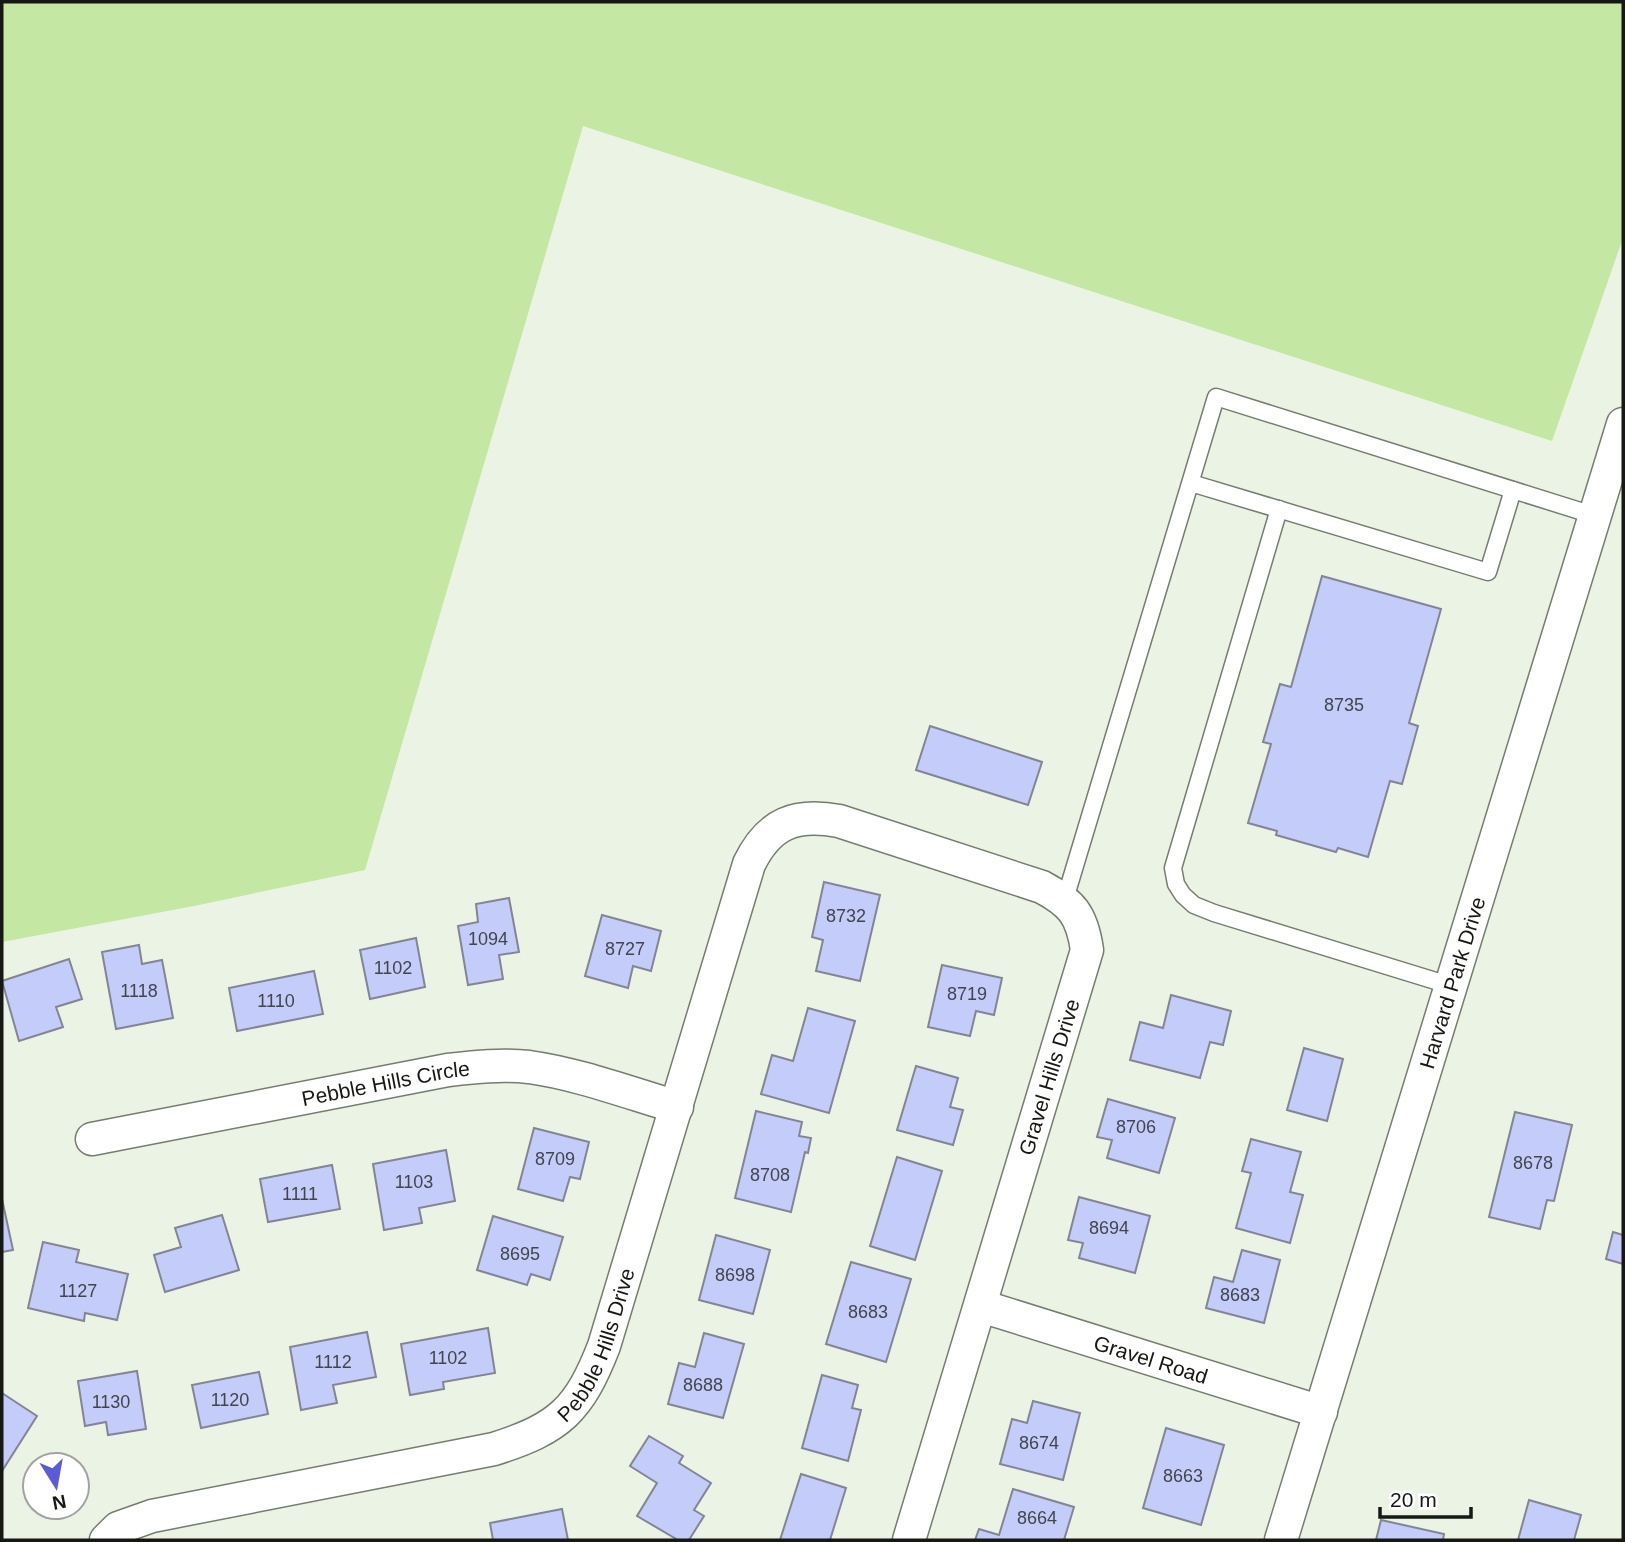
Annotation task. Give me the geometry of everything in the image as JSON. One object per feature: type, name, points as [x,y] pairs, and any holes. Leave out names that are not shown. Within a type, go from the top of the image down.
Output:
[{"type":"street","name":"Harvard Park Drive","points":[[1281,1540],[1623,424]]},
{"type":"street","name":"Pebble Hills Drive","points":[[106,1540],[118,1528],[152,1516],[494,1449],[529,1438],[558,1420],[581,1396],[604,1346],[749,864],[769,834],[785,823],[802,818],[839,821],[1042,887],[1065,899]]},
{"type":"street","name":"Gravel Hills Drive","points":[[909,1540],[1087,950],[1077,915],[1065,899]]},
{"type":"street","name":"Pebble Hills Circle","points":[[92,1139],[448,1070],[489,1066],[529,1067],[568,1075],[677,1107]]},
{"type":"street","name":"Gravel Road","points":[[981,1306],[1321,1412]]},
{"type":"lane","points":[[1065,899],[1216,397],[1596,516]]},
{"type":"lane","points":[[1191,483],[1488,572],[1513,490]]},
{"type":"lane","points":[[1279,509],[1186,817],[1173,868],[1176,884],[1194,905],[1214,913],[1452,986]]},
{"type":"green space","points":[[2,2],[1623,2],[1623,238],[1552,441],[583,126],[365,870],[2,942]]},
{"type":"building","points":[[1322,576],[1441,609],[1409,723],[1418,726],[1402,784],[1390,781],[1368,857],[1338,848],[1336,852],[1276,835],[1277,831],[1248,823],[1271,744],[1263,742],[1280,684],[1291,687]]},
{"type":"building","points":[[930,726],[1042,762],[1028,805],[916,770]]},
{"type":"building","points":[[824,882],[880,895],[860,981],[816,971],[823,940],[812,937]]},
{"type":"building","points":[[509,898],[519,952],[499,955],[503,979],[468,985],[458,926],[478,922],[476,904]]},
{"type":"building","points":[[602,915],[661,931],[651,971],[633,966],[628,988],[585,976]]},
{"type":"building","points":[[416,938],[425,987],[370,999],[360,950]]},
{"type":"building","points":[[139,945],[142,964],[162,960],[173,1018],[116,1029],[102,952]]},
{"type":"building","points":[[69,959],[82,999],[56,1007],[63,1027],[19,1041],[2,981]]},
{"type":"building","points":[[942,965],[1002,978],[994,1015],[976,1011],[970,1036],[928,1027]]},
{"type":"building","points":[[314,971],[323,1014],[237,1031],[229,988]]},
{"type":"building","points":[[1171,995],[1231,1011],[1223,1045],[1210,1042],[1200,1078],[1130,1060],[1140,1022],[1163,1028]]},
{"type":"building","points":[[808,1008],[855,1021],[829,1113],[761,1094],[772,1055],[793,1061]]},
{"type":"building","points":[[1304,1048],[1343,1059],[1327,1121],[1287,1110]]},
{"type":"building","points":[[916,1066],[958,1078],[950,1107],[963,1110],[953,1145],[897,1130]]},
{"type":"building","points":[[1108,1099],[1175,1118],[1159,1173],[1107,1158],[1112,1140],[1097,1137]]},
{"type":"building","points":[[756,1111],[802,1122],[799,1136],[811,1138],[808,1153],[805,1152],[791,1212],[735,1198]]},
{"type":"building","points":[[1515,1112],[1572,1125],[1554,1201],[1547,1200],[1540,1229],[1489,1217]]},
{"type":"building","points":[[534,1128],[589,1142],[580,1179],[570,1177],[563,1201],[518,1189]]},
{"type":"building","points":[[1251,1139],[1301,1152],[1290,1192],[1303,1195],[1290,1243],[1236,1228],[1251,1173],[1242,1171]]},
{"type":"building","points":[[446,1150],[455,1201],[419,1208],[422,1223],[384,1230],[373,1164]]},
{"type":"building","points":[[897,1157],[942,1171],[915,1260],[870,1246]]},
{"type":"building","points":[[332,1165],[340,1209],[268,1222],[260,1179]]},
{"type":"building","points":[[1079,1197],[1150,1216],[1135,1273],[1079,1258],[1083,1243],[1068,1240]]},
{"type":"building","points":[[2,1199],[13,1250],[2,1252]]},
{"type":"building","points":[[222,1215],[239,1270],[165,1292],[154,1255],[181,1247],[175,1228]]},
{"type":"building","points":[[493,1216],[563,1237],[550,1280],[531,1274],[527,1285],[477,1270]]},
{"type":"building","points":[[1613,1232],[1623,1235],[1623,1264],[1606,1259]]},
{"type":"building","points":[[716,1235],[770,1250],[753,1314],[699,1300]]},
{"type":"building","points":[[43,1242],[79,1250],[76,1262],[128,1274],[117,1320],[85,1313],[84,1321],[28,1308]]},
{"type":"building","points":[[1242,1250],[1280,1260],[1264,1323],[1206,1308],[1214,1277],[1233,1282]]},
{"type":"building","points":[[851,1262],[911,1279],[886,1362],[826,1344]]},
{"type":"building","points":[[488,1328],[495,1373],[443,1382],[444,1389],[410,1395],[401,1344]]},
{"type":"building","points":[[367,1332],[376,1377],[333,1385],[337,1403],[301,1410],[290,1347]]},
{"type":"building","points":[[704,1333],[744,1344],[723,1418],[668,1404],[679,1363],[695,1367]]},
{"type":"building","points":[[137,1371],[146,1429],[108,1435],[106,1422],[85,1426],[78,1381]]},
{"type":"building","points":[[259,1372],[268,1414],[201,1428],[192,1385]]},
{"type":"building","points":[[822,1375],[858,1385],[852,1408],[861,1410],[848,1461],[802,1448]]},
{"type":"building","points":[[2,1393],[37,1416],[2,1471]]},
{"type":"building","points":[[1033,1401],[1080,1413],[1063,1480],[1000,1464],[1012,1419],[1027,1423]]},
{"type":"building","points":[[1166,1428],[1224,1445],[1201,1525],[1143,1508]]},
{"type":"building","points":[[649,1436],[683,1456],[679,1463],[711,1483],[694,1510],[704,1516],[689,1540],[678,1540],[637,1516],[657,1483],[630,1466]]},
{"type":"building","points":[[801,1474],[846,1488],[830,1540],[780,1540]]},
{"type":"building","points":[[1013,1489],[1074,1507],[1064,1540],[975,1540],[979,1529],[999,1535]]},
{"type":"building","points":[[1529,1500],[1581,1515],[1574,1540],[1518,1540]]},
{"type":"building","points":[[562,1509],[568,1540],[493,1540],[490,1523]]},
{"type":"building","points":[[1381,1520],[1444,1534],[1443,1540],[1376,1540]]}]
